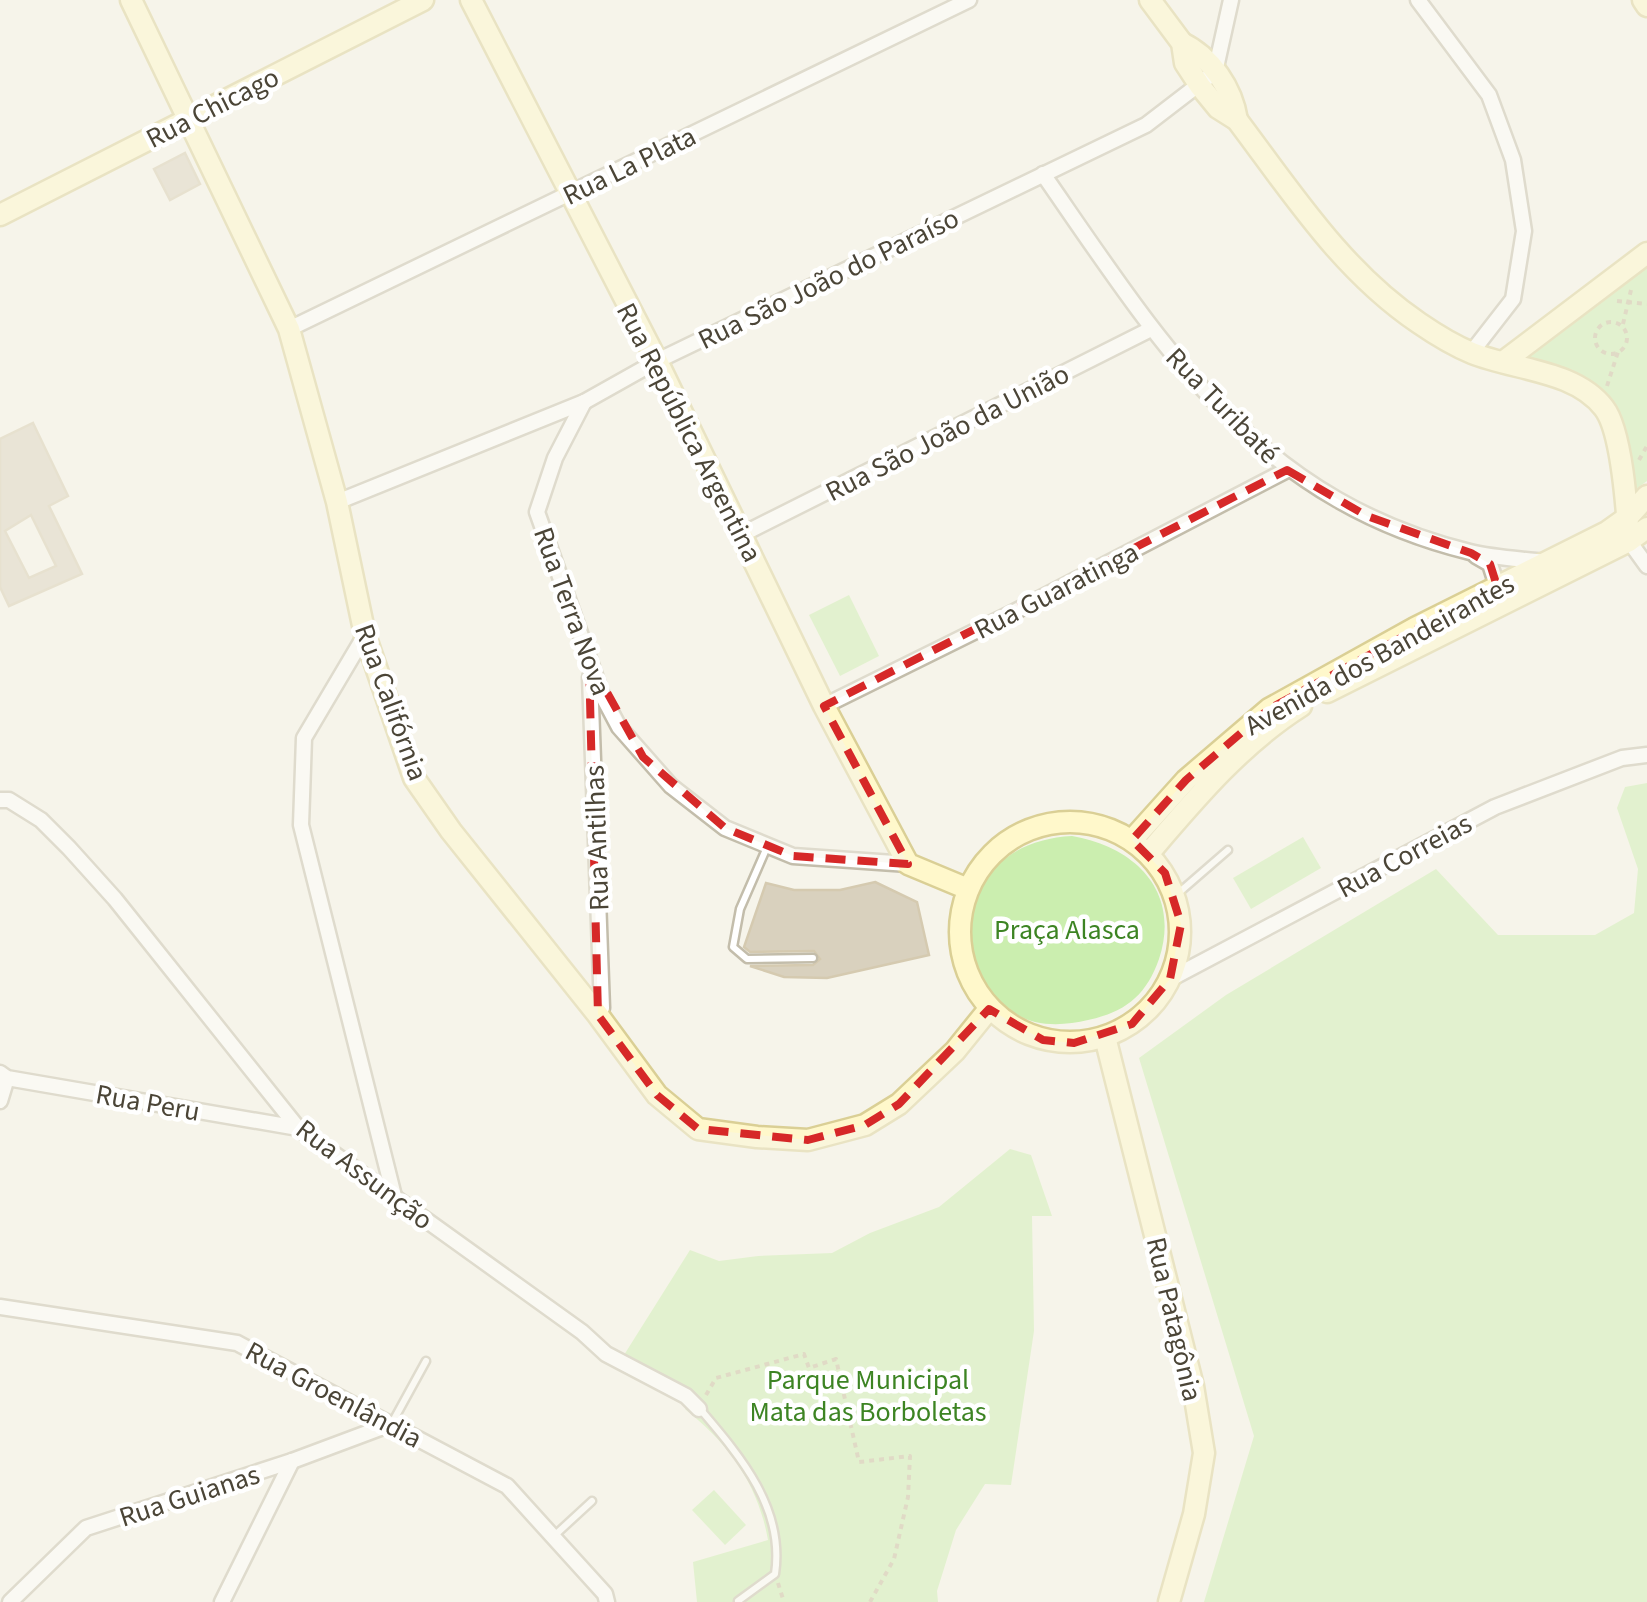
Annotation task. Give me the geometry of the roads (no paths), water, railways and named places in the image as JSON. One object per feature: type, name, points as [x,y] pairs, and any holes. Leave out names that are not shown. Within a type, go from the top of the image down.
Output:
[{"type":"street","name":"Rua Califórnia","points":[[131,0],[289,329],[337,502],[365,636],[414,778],[450,830],[657,1095],[698,1129],[757,1138],[808,1140],[864,1126],[899,1104],[956,1052],[990,1009]]},
{"type":"street","name":"Rua Chicago","points":[[0,215],[423,0]]},
{"type":"street","name":"Rua República Argentina","points":[[471,0],[743,534],[824,706],[908,864]]},
{"type":"street","name":"Rua La Plata","points":[[289,329],[969,0]]},
{"type":"street","points":[[1150,0],[1182,43],[1185,62],[1208,79],[1218,108],[1237,120],[1323,236],[1369,283],[1419,324],[1471,353],[1583,387],[1605,408],[1614,428],[1629,541],[1647,566]]},
{"type":"street","points":[[1208,79],[1231,0]]},
{"type":"street","points":[[1418,0],[1490,95],[1512,160],[1524,231],[1513,299],[1471,353]]},
{"type":"street","name":"Rua São João do Paraíso","points":[[337,502],[584,402],[656,362],[1146,125],[1208,79]]},
{"type":"street","name":"Rua Turibaté","points":[[1043,174],[1151,329],[1212,402],[1287,470],[1367,516],[1471,553],[1545,562]]},
{"type":"street","points":[[1503,362],[1647,253]]},
{"type":"street","name":"Rua São João da União","points":[[743,534],[1151,329]]},
{"type":"street","name":"Rua Terra Nova","points":[[584,402],[555,458],[537,512],[602,695],[619,727],[671,786],[726,828],[793,856],[908,864],[968,889]]},
{"type":"street","name":"Rua Guaratinga","points":[[824,706],[1287,470]]},
{"type":"street","name":"Avenida dos Bandeirantes","points":[[1132,840],[1186,780],[1269,709],[1497,586],[1607,532],[1647,496]]},
{"type":"street","name":"Avenida dos Bandeirantes","points":[[1149,854],[1210,783],[1278,721],[1313,699],[1629,541],[1647,528]]},
{"type":"street","points":[[1471,553],[1490,564],[1497,586]]},
{"type":"street","points":[[365,636],[304,738],[302,826],[394,1196]]},
{"type":"street","name":"Rua Antilhas","points":[[589,660],[602,1008],[598,1015]]},
{"type":"street","name":"Rua Correias","points":[[1170,979],[1495,808],[1622,758],[1647,755]]},
{"type":"street","name":"Rua Assunção","points":[[0,800],[9,800],[41,820],[69,848],[298,1128],[582,1332],[606,1354],[686,1396],[699,1408]]},
{"type":"street","points":[[1071,821],[1103,826],[1132,840],[1149,854],[1165,873],[1176,896],[1181,924],[1180,952],[1170,979],[1154,1004],[1132,1024],[1105,1037],[1074,1043],[1043,1040],[1014,1028],[990,1009],[976,992],[961,952],[959,931],[968,889],[997,850],[1038,826],[1071,821]]},
{"type":"street","name":"Rua Patagônia","points":[[1105,1037],[1192,1386],[1204,1453],[1194,1514],[1169,1602]]},
{"type":"street","points":[[0,1101],[4,1075]]},
{"type":"street","name":"Rua Peru","points":[[4,1075],[298,1128]]},
{"type":"street","name":"Rua Groenlândia","points":[[0,1307],[237,1343],[507,1486],[605,1594],[607,1602]]},
{"type":"street","name":"Rua Guianas","points":[[10,1602],[86,1528],[292,1462],[391,1424]]},
{"type":"street","points":[[222,1602],[292,1462]]},
{"type":"lane","points":[[768,846],[740,909],[733,947],[747,959],[813,958]]},
{"type":"lane","points":[[1176,896],[1228,850]]},
{"type":"lane","points":[[391,1424],[426,1362]]},
{"type":"lane","points":[[699,1408],[760,1488],[774,1536],[774,1574],[738,1601]]},
{"type":"lane","points":[[554,1537],[592,1501]]},
{"type":"park label","name":"Praça Alasca","points":[[1067,929]]},
{"type":"park label","name":"Parque Municipal Mata das Borboletas","points":[[868,1395]]}]
